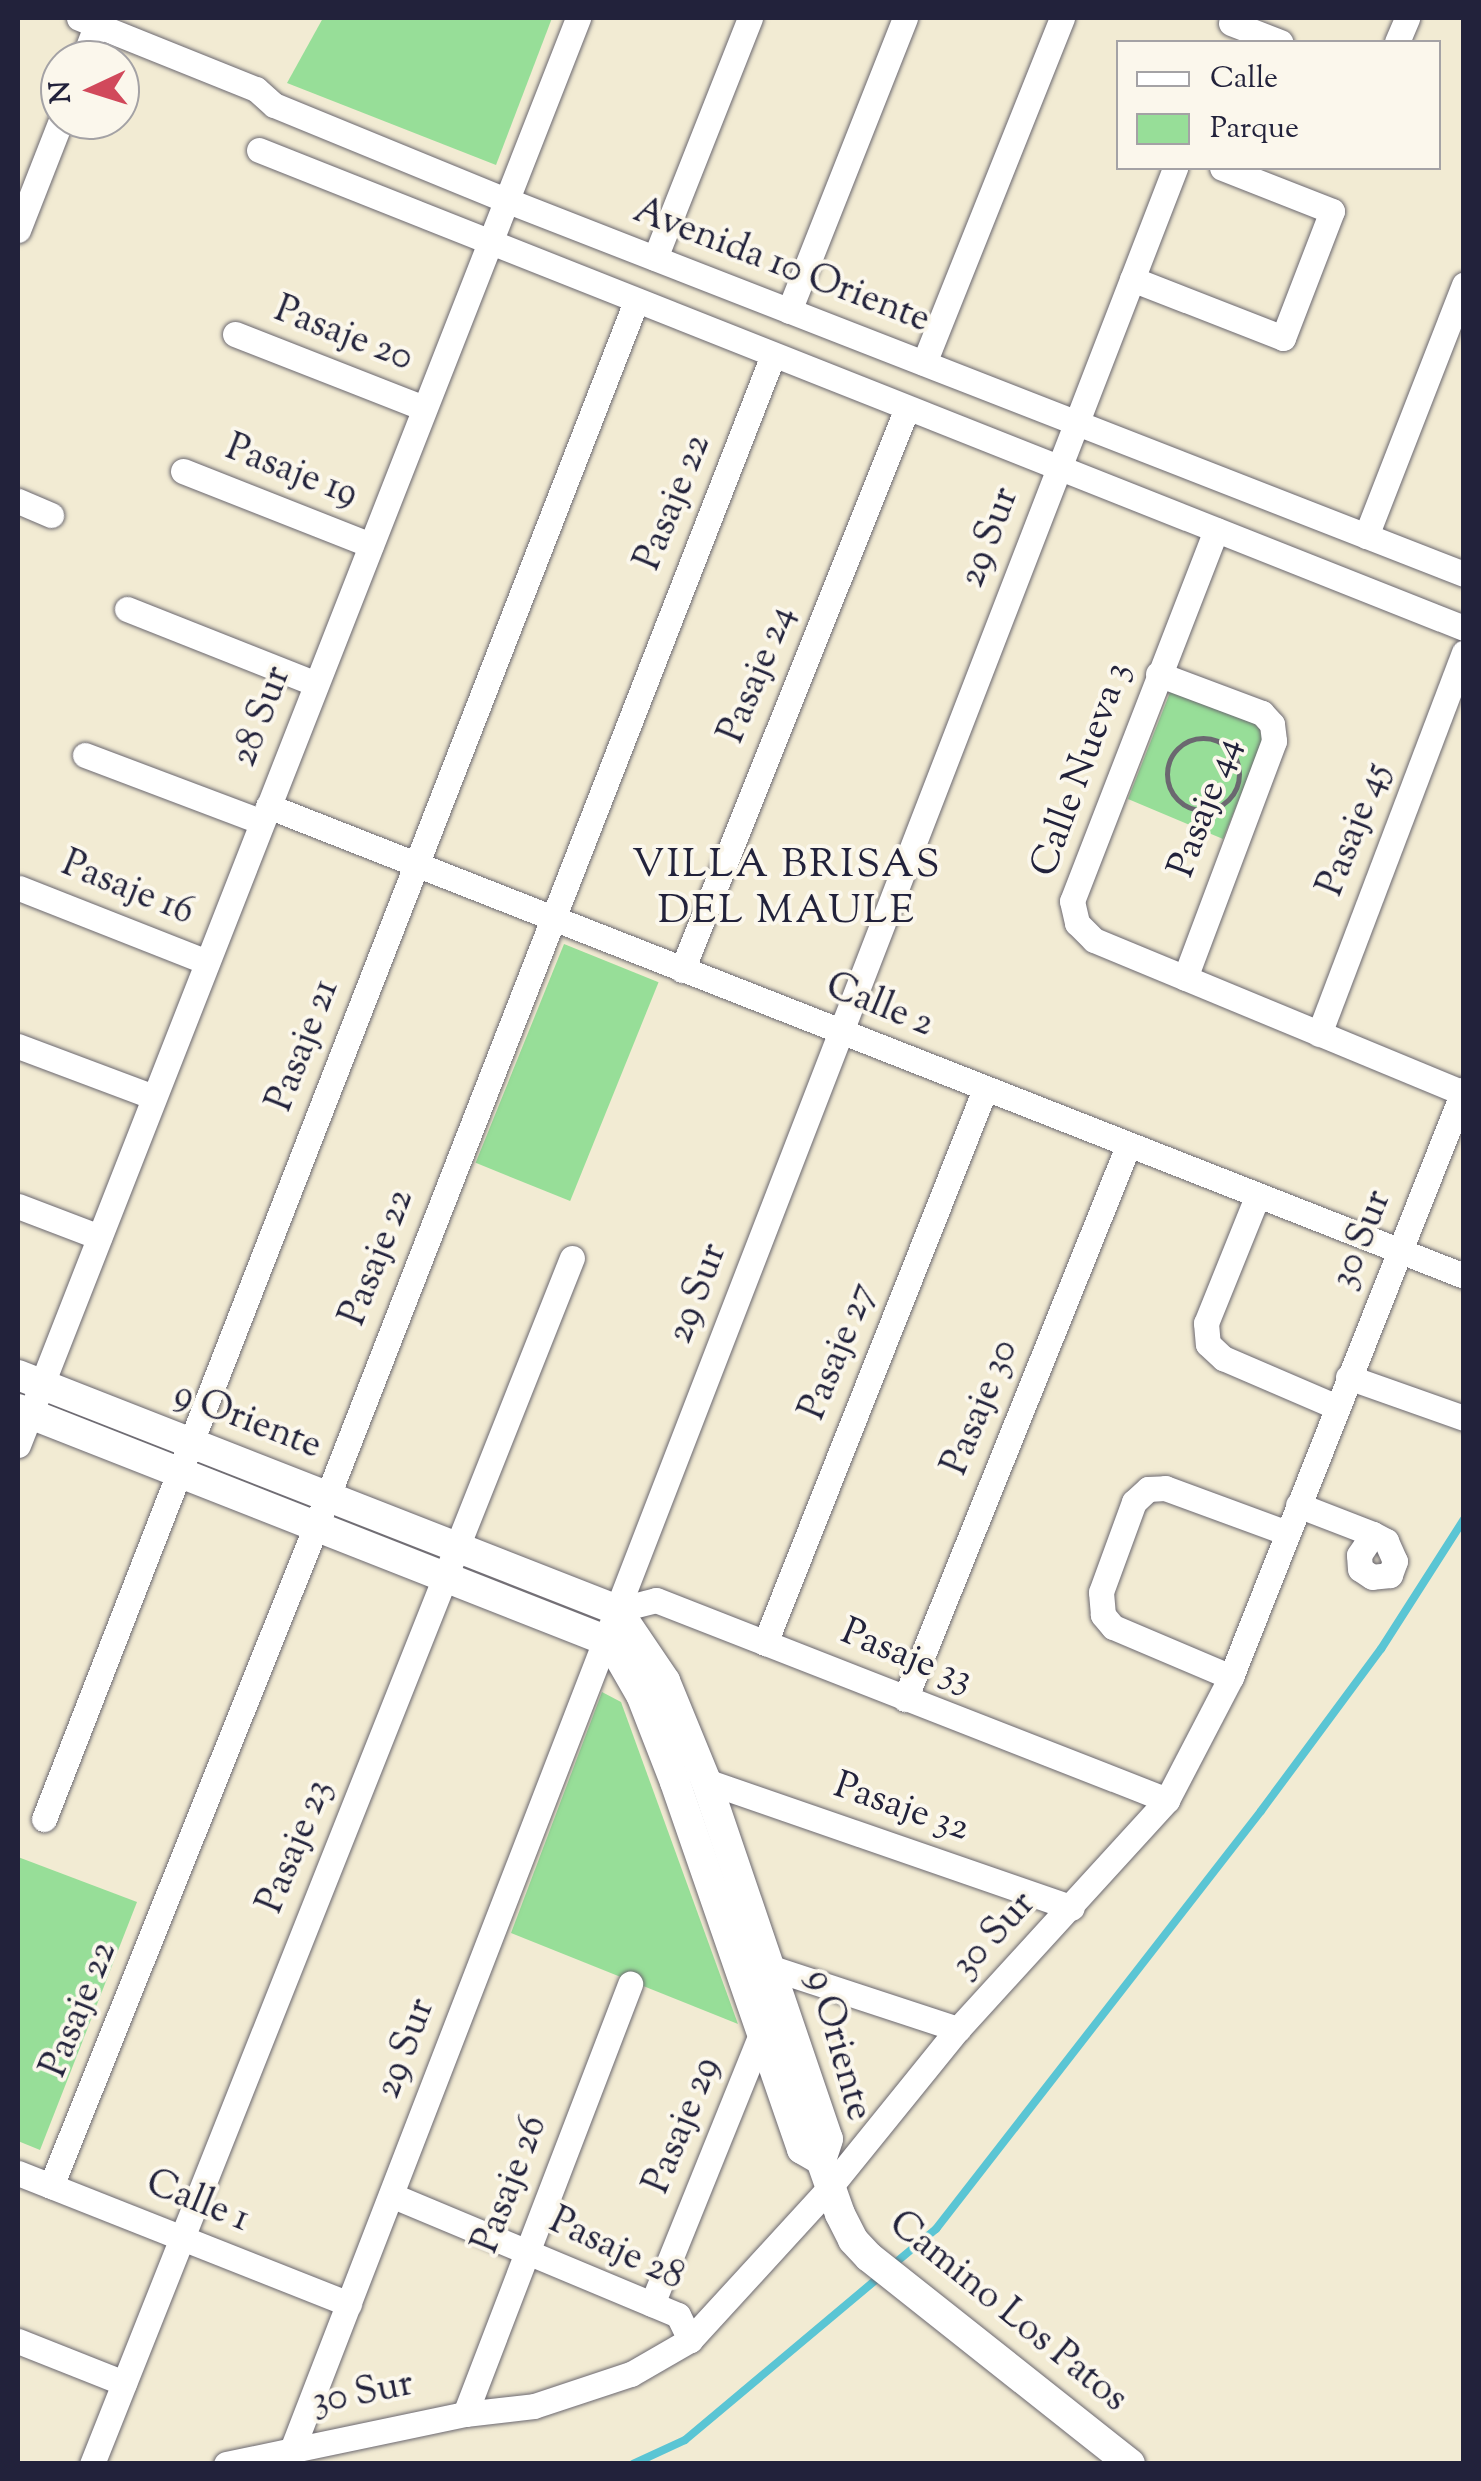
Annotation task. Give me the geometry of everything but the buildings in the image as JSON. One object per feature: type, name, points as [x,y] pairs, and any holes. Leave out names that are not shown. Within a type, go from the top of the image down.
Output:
[{"type":"street","name":"28 Sur","points":[[18,1445],[29,1379],[99,1237],[578,18]]},
{"type":"street","points":[[655,258],[750,18]]},
{"type":"street","points":[[789,311],[905,18]]},
{"type":"street","points":[[924,364],[1062,18]]},
{"type":"street","name":"Avenida 10 Oriente","points":[[91,20],[256,89],[274,104],[506,200],[1464,574]]},
{"type":"street","points":[[1229,28],[1273,40]]},
{"type":"street","points":[[18,230],[53,140]]},
{"type":"street","points":[[259,150],[1464,628]]},
{"type":"street","name":"29 Sur","points":[[293,2447],[1174,170]]},
{"type":"street","points":[[1132,279],[1283,338],[1332,210],[1227,170]]},
{"type":"street","points":[[1366,536],[1464,284]]},
{"type":"street","name":"Pasaje 21","points":[[44,1819],[636,301]]},
{"type":"street","name":"Pasaje 20","points":[[235,334],[424,408]]},
{"type":"street","name":"Pasaje 22","points":[[51,2186],[316,1526],[774,355]]},
{"type":"street","name":"Pasaje 24","points":[[682,970],[907,408]]},
{"type":"street","name":"Pasaje 19","points":[[183,471],[370,545]]},
{"type":"street","points":[[18,501],[51,515]]},
{"type":"street","name":"Calle Nueva 3","points":[[1216,530],[1072,901],[1077,923],[1094,940],[1463,1092]]},
{"type":"street","points":[[127,609],[316,684]]},
{"type":"street","name":"Pasaje 45","points":[[1319,1034],[1464,654]]},
{"type":"street","name":"Pasaje 44","points":[[1158,674],[1262,713],[1272,724],[1274,740],[1185,978]]},
{"type":"street","name":"Calle 2","points":[[85,755],[416,865],[1464,1276]]},
{"type":"street","name":"Pasaje 16","points":[[20,888],[207,962]]},
{"type":"street","points":[[18,1046],[154,1098]]},
{"type":"street","name":"Pasaje 27","points":[[766,1643],[985,1089]]},
{"type":"street","name":"30 Sur","points":[[226,2464],[465,2414],[534,2406],[631,2374],[690,2340],[825,2174],[1167,1800],[1231,1676],[1463,1092]]},
{"type":"street","name":"Pasaje 30","points":[[905,1698],[1128,1146]]},
{"type":"street","points":[[1257,1196],[1206,1323],[1208,1344],[1223,1358],[1337,1407]]},
{"type":"street","points":[[18,1206],[99,1237]]},
{"type":"street","name":"Pasaje 23","points":[[92,2464],[572,1258]]},
{"type":"street","points":[[1348,1377],[1464,1418]]},
{"type":"street","name":"9 Oriente","points":[[29,1379],[617,1610],[665,1681],[706,1781],[828,2139],[825,2174]]},
{"type":"street","name":"9 Oriente","points":[[24,1411],[605,1640],[641,1694],[802,2149],[825,2174]]},
{"type":"street","points":[[1231,1676],[1113,1627],[1103,1615],[1100,1592],[1134,1502],[1148,1489],[1165,1488],[1287,1533]]},
{"type":"street","points":[[1298,1506],[1373,1534]]},
{"type":"street","name":"Pasaje 33","points":[[617,1610],[656,1600],[1167,1800]]},
{"type":"street","name":"Pasaje 32","points":[[706,1781],[1072,1908]]},
{"type":"street","points":[[772,1968],[958,2030]]},
{"type":"street","name":"Pasaje 26","points":[[465,2414],[630,1984]]},
{"type":"street","name":"Pasaje 29","points":[[652,2304],[762,2032]]},
{"type":"street","name":"Calle 1","points":[[18,2172],[349,2304]]},
{"type":"street","name":"Camino Los Patos","points":[[825,2174],[853,2240],[878,2264],[1130,2464]]},
{"type":"street","name":"Pasaje 28","points":[[391,2195],[678,2315],[690,2340]]},
{"type":"street","points":[[18,2341],[124,2383]]},
{"type":"path","points":[[1201,737],[1212,738],[1231,750],[1240,772],[1238,783],[1216,808],[1193,809],[1174,797],[1167,764],[1180,745],[1201,737]]},
{"type":"green space","points":[[323,18],[552,18],[496,165],[287,83]]},
{"type":"green space","points":[[1171,690],[1253,721],[1260,730],[1262,742],[1223,839],[1128,799]]},
{"type":"green space","points":[[564,944],[659,982],[570,1201],[476,1163]]},
{"type":"green space","points":[[602,1692],[621,1702],[738,2024],[511,1933]]},
{"type":"green space","points":[[18,1857],[137,1902],[40,2150],[18,2141]]},
{"type":"waterway","points":[[894,2264],[936,2229],[1261,1811],[1381,1649],[1464,1519]]},
{"type":"waterway","points":[[633,2464],[685,2440],[879,2277]]},
{"type":"district","name":"VILLA BRISAS DEL MAULE","points":[[787,890]]}]
